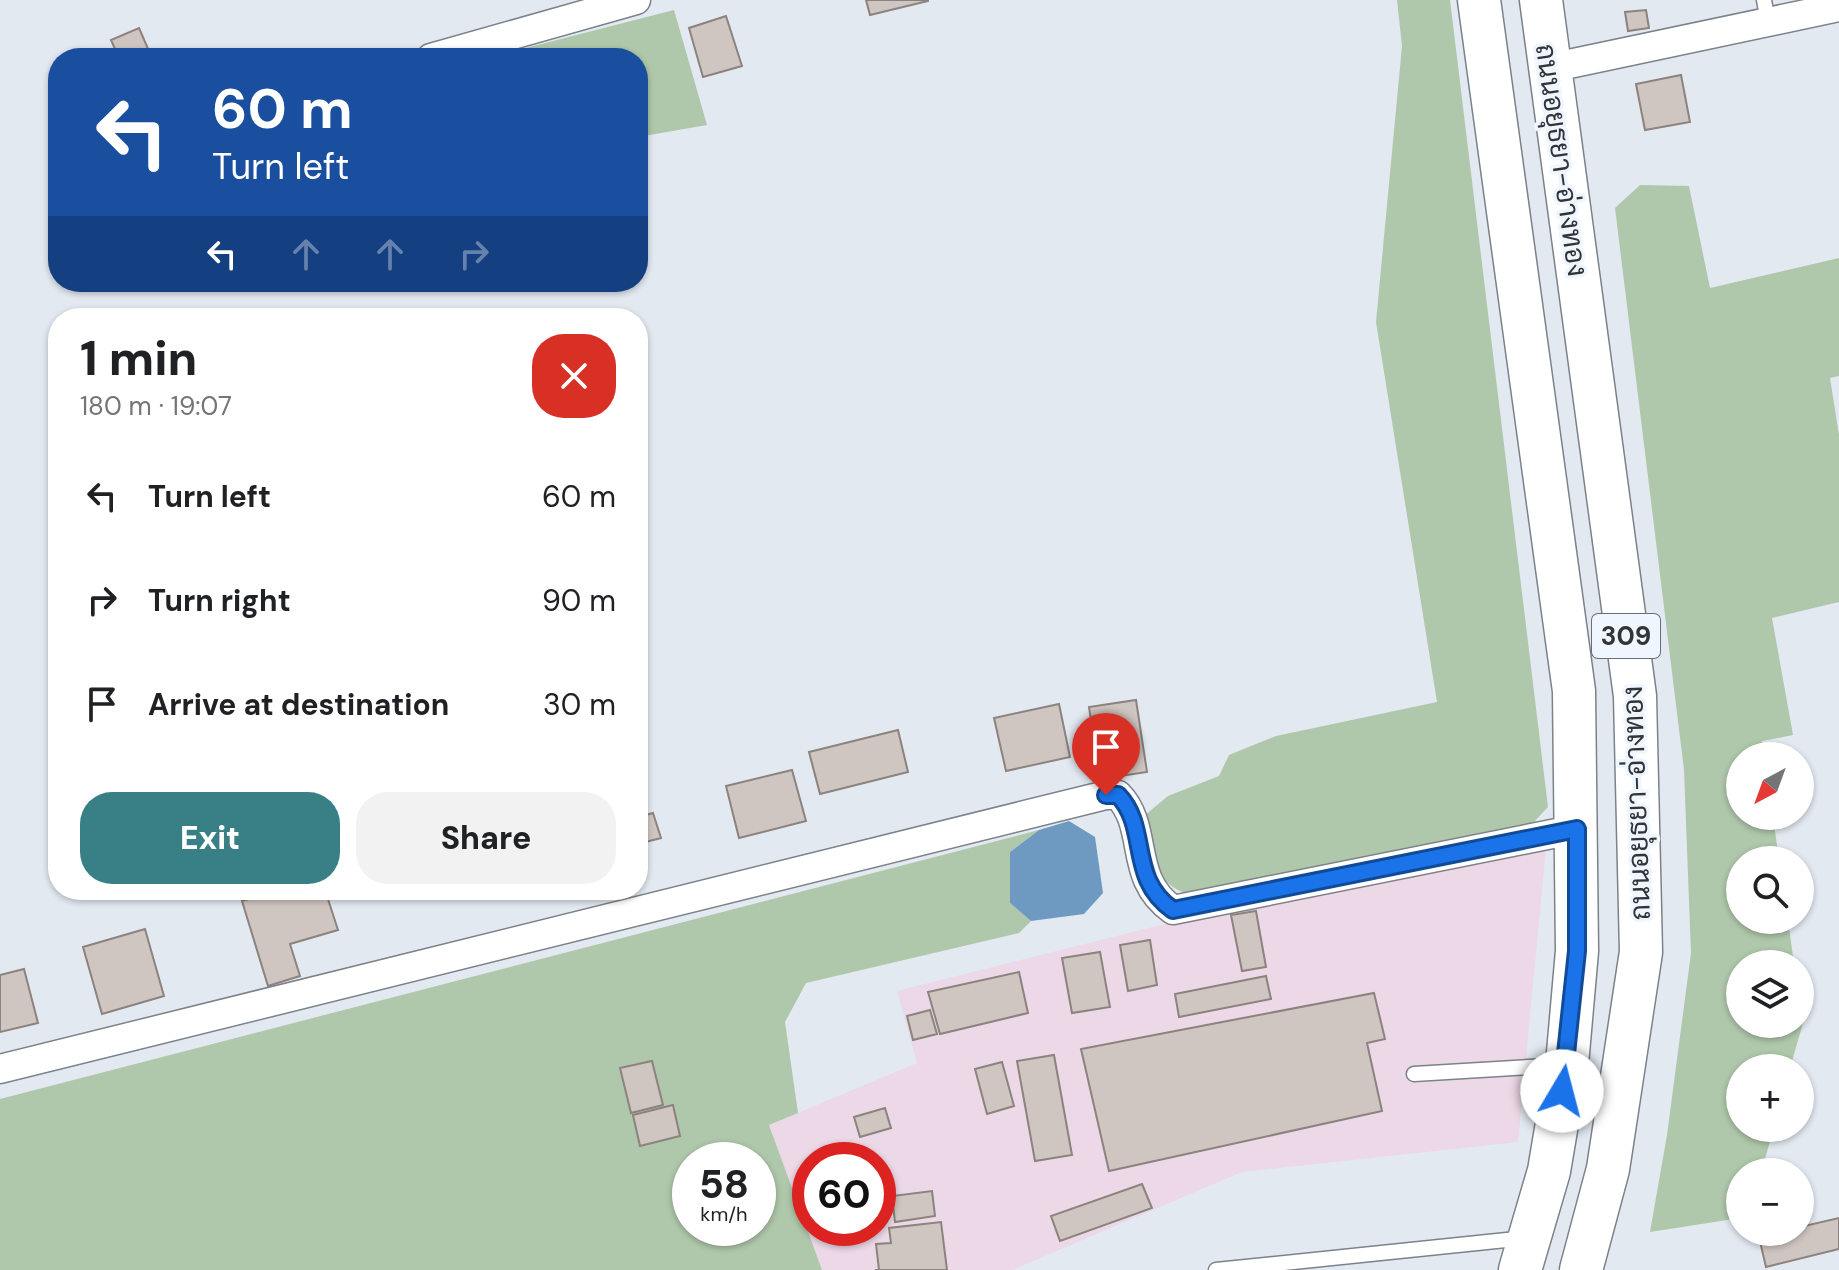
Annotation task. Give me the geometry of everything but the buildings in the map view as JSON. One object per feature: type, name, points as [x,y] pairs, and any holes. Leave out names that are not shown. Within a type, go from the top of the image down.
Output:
[{"type":"main road","name":"ถนนอยุธยา-อ่างทอง","points":[[1479,0],[1574,691],[1577,951],[1567,1064],[1549,1171],[1525,1254]]},
{"type":"main road","name":"ถนนอยุธยา-อ่างทอง","points":[[1541,0],[1635,696],[1641,952],[1608,1169],[1581,1270]]},
{"type":"street","points":[[466,48],[636,0]]},
{"type":"street","points":[[1550,68],[1766,11],[1839,7]]},
{"type":"street","points":[[0,1069],[1106,795],[1118,795],[1127,805],[1146,881],[1156,898],[1173,910],[1577,829]]},
{"type":"lane","points":[[1414,1074],[1567,1064]]},
{"type":"lane","points":[[1216,1270],[1525,1254]]},
{"type":"shaded area","points":[[1546,848],[1518,1142],[1242,1172],[1012,1270],[822,1270],[813,1246],[896,1246],[896,1142],[792,1142],[792,1188],[769,1125],[917,1063],[897,991],[1165,924]]},
{"type":"green space","points":[[1397,0],[1450,0],[1548,807],[1532,824],[1191,895],[1168,883],[1160,874],[1152,854],[1144,816],[1168,796],[1219,776],[1229,755],[1276,736],[1437,702],[1376,322],[1402,46]]},
{"type":"green space","points":[[674,10],[707,125],[648,135],[648,48],[526,48]]},
{"type":"green space","points":[[1640,185],[1689,186],[1710,288],[1839,258],[1839,376],[1830,378],[1839,435],[1839,602],[1772,618],[1793,735],[1762,742],[1726,742],[1726,830],[1775,830],[1777,846],[1726,846],[1726,934],[1790,934],[1792,950],[1726,950],[1726,1038],[1799,1038],[1794,1054],[1726,1054],[1726,1142],[1770,1142],[1765,1158],[1726,1158],[1726,1220],[1650,1232],[1667,1135],[1691,953],[1684,770],[1615,208]]},
{"type":"green space","points":[[1039,830],[1010,852],[1010,903],[1031,921],[1019,933],[806,983],[785,1022],[798,1113],[769,1125],[775,1142],[672,1142],[672,1246],[776,1246],[776,1144],[792,1188],[792,1246],[813,1246],[822,1270],[0,1270],[0,1099]]},
{"type":"water","points":[[1069,821],[1095,837],[1103,893],[1084,914],[1031,921],[1010,903],[1010,852],[1039,830]]},
{"type":"route","points":[[1106,795],[1118,795],[1127,805],[1146,881],[1156,898],[1173,910],[1577,829],[1577,951],[1562,1091]]}]
